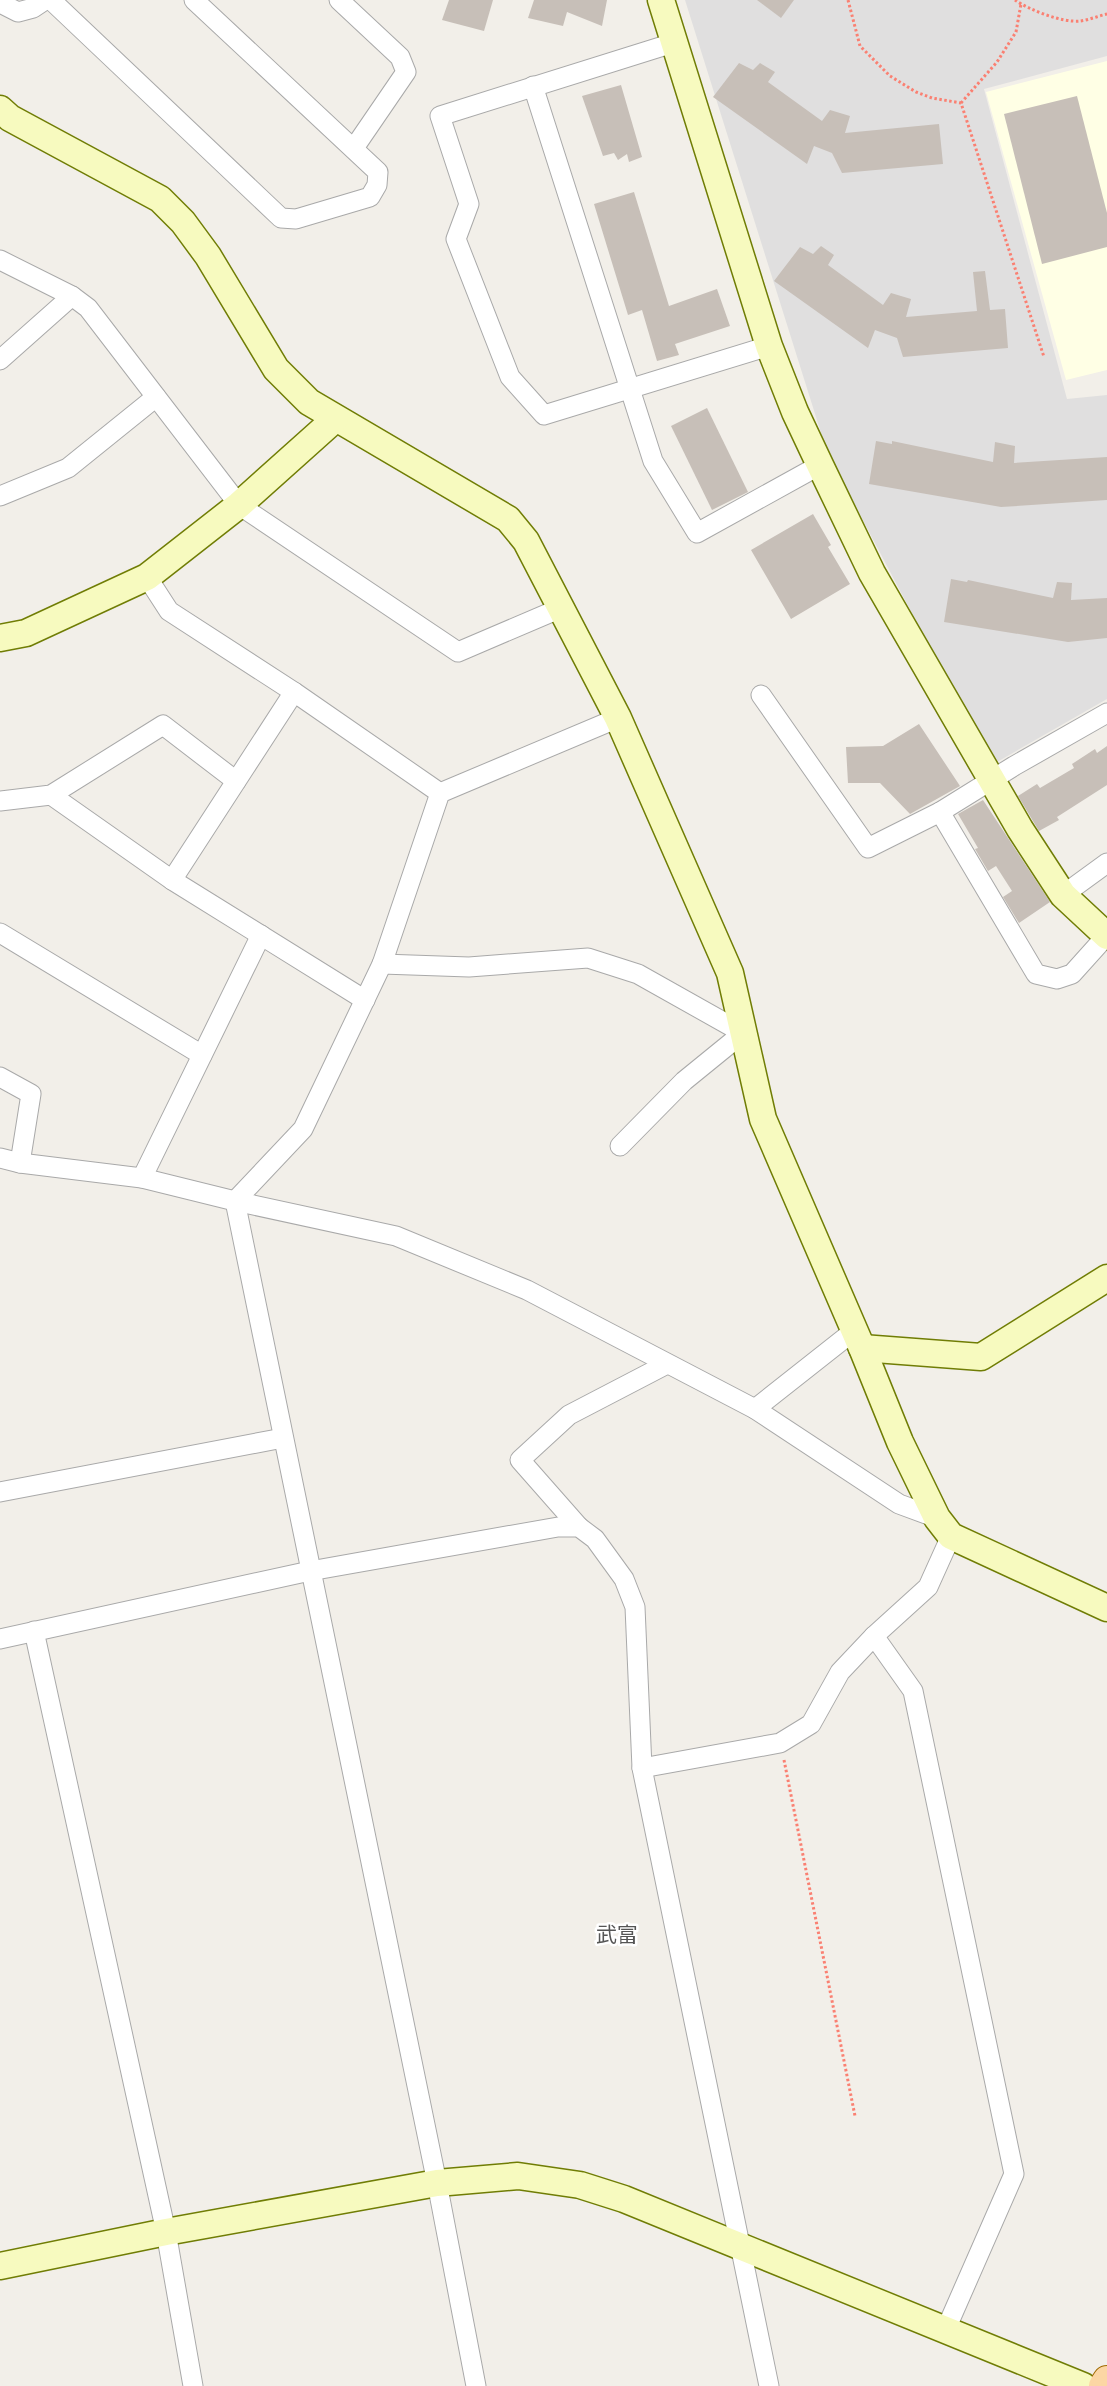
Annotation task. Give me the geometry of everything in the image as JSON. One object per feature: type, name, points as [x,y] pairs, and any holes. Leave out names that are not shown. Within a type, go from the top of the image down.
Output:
[{"type":"main road","points":[[1103,2386],[1107,2380]]},
{"type":"street","points":[[0,3],[18,12],[34,8],[45,0]]},
{"type":"street","points":[[51,0],[281,218],[296,219],[370,197],[377,185],[378,172],[194,0]]},
{"type":"street","points":[[339,0],[400,57],[406,72],[354,148]]},
{"type":"street","points":[[661,0],[768,346],[795,412],[820,465],[872,573],[1020,829],[1063,895],[1107,936],[1072,974],[1057,979],[1036,974],[940,812]]},
{"type":"street","points":[[673,43],[440,116],[469,204],[456,239],[510,377],[544,416],[768,346]]},
{"type":"street","points":[[533,86],[653,462],[697,533],[820,465]]},
{"type":"street","points":[[0,109],[10,118],[160,198],[183,222],[208,256],[276,369],[309,402],[508,519],[526,541],[618,718],[730,973],[763,1119],[858,1339],[900,1442],[944,1527],[928,1588],[874,1636],[840,1672],[811,1724],[780,1743],[642,1768]]},
{"type":"street","points":[[0,260],[72,296],[88,308],[239,505],[458,652],[561,608]]},
{"type":"street","points":[[0,360],[72,296]]},
{"type":"street","points":[[0,496],[68,468],[156,397]]},
{"type":"street","points":[[0,638],[26,633],[147,577],[239,505],[335,419]]},
{"type":"street","points":[[147,577],[169,611],[294,692],[440,793]]},
{"type":"street","points":[[172,880],[294,692]]},
{"type":"street","points":[[761,695],[868,848],[940,812],[1014,766],[1107,713]]},
{"type":"street","points":[[235,1202],[303,1129],[382,964],[440,793],[618,718]]},
{"type":"street","points":[[0,802],[51,795],[163,725],[236,781]]},
{"type":"street","points":[[51,795],[172,880],[365,1000]]},
{"type":"street","points":[[1063,895],[1107,863]]},
{"type":"street","points":[[0,933],[202,1054]]},
{"type":"street","points":[[142,1178],[261,935]]},
{"type":"street","points":[[382,964],[469,967],[588,958],[638,974],[743,1033]]},
{"type":"street","points":[[620,1146],[684,1081],[743,1033]]},
{"type":"street","points":[[0,1077],[31,1094],[20,1163]]},
{"type":"street","points":[[0,1158],[20,1163],[142,1178],[235,1202],[396,1236],[527,1290],[755,1409],[899,1504],[1107,1608]]},
{"type":"street","points":[[235,1202],[437,2183],[476,2386]]},
{"type":"street","points":[[755,1409],[858,1339],[980,1357],[1107,1278]]},
{"type":"street","points":[[667,1364],[569,1415],[520,1460],[579,1527],[595,1540],[624,1579],[635,1607],[642,1768],[769,2386]]},
{"type":"street","points":[[0,1492],[283,1438]]},
{"type":"street","points":[[0,1639],[310,1571],[558,1527],[579,1527]]},
{"type":"street","points":[[34,1631],[166,2232],[193,2386]]},
{"type":"street","points":[[874,1636],[913,1692],[1014,2174],[946,2329]]},
{"type":"street","points":[[0,2266],[166,2232],[437,2183],[518,2176],[580,2185],[624,2199],[1083,2386]]},
{"type":"path","points":[[848,0],[860,46],[890,76],[916,92],[932,98],[961,103]]},
{"type":"path","points":[[1016,0],[1021,4],[1051,16],[1078,21],[1107,14]]},
{"type":"path","points":[[961,103],[997,62],[1016,32],[1021,4]]},
{"type":"path","points":[[961,103],[1044,357]]},
{"type":"path","points":[[780,1743],[855,2116]]},
{"type":"shaded area","points":[[685,0],[1107,0],[1107,56],[984,89],[1067,399],[1107,395],[1107,699],[997,762],[986,754],[827,452]]},
{"type":"shaded area","points":[[1107,61],[1107,370],[1066,380],[986,92]]},
{"type":"building","points":[[449,0],[493,0],[484,31],[442,20]]},
{"type":"building","points":[[534,0],[607,0],[602,26],[567,12],[563,26],[528,18]]},
{"type":"building","points":[[757,0],[794,0],[781,18]]},
{"type":"building","points":[[739,63],[753,70],[760,63],[775,72],[768,82],[822,121],[830,110],[850,116],[845,133],[939,124],[943,164],[842,173],[832,153],[814,146],[807,164],[713,97]]},
{"type":"building","points":[[621,85],[642,157],[629,162],[627,154],[618,160],[614,153],[603,156],[582,96]]},
{"type":"building","points":[[1077,96],[1107,213],[1107,247],[1042,264],[1004,114]]},
{"type":"building","points":[[634,192],[669,306],[717,289],[730,326],[675,344],[679,355],[657,361],[642,310],[628,315],[594,204]]},
{"type":"building","points":[[821,246],[834,255],[828,265],[883,305],[891,293],[911,299],[906,317],[977,311],[973,272],[985,271],[990,310],[1005,309],[1008,348],[903,357],[897,338],[875,330],[868,348],[774,281],[800,247],[813,254]]},
{"type":"building","points":[[707,408],[748,492],[712,510],[671,426]]},
{"type":"building","points":[[876,441],[892,444],[892,441],[993,462],[995,442],[1015,446],[1014,463],[1107,457],[1107,500],[1001,507],[869,484]]},
{"type":"building","points":[[813,514],[831,545],[828,547],[850,584],[791,619],[751,550]]},
{"type":"building","points":[[951,579],[967,582],[968,580],[1053,598],[1057,582],[1072,583],[1071,600],[1107,598],[1107,638],[1068,642],[944,622]]},
{"type":"building","points":[[919,724],[960,786],[910,814],[880,783],[848,783],[846,747],[883,746]]},
{"type":"building","points":[[1107,746],[1107,785],[1057,817],[1059,820],[1039,831],[1018,796],[1037,784],[1040,788],[1074,768],[1072,764],[1095,749],[1097,753]]},
{"type":"building","points":[[983,800],[1050,902],[1019,923],[1003,897],[1012,891],[996,866],[988,871],[975,849],[978,848],[958,814]]},
{"type":"district","name":"武富","points":[[617,1935]]}]
